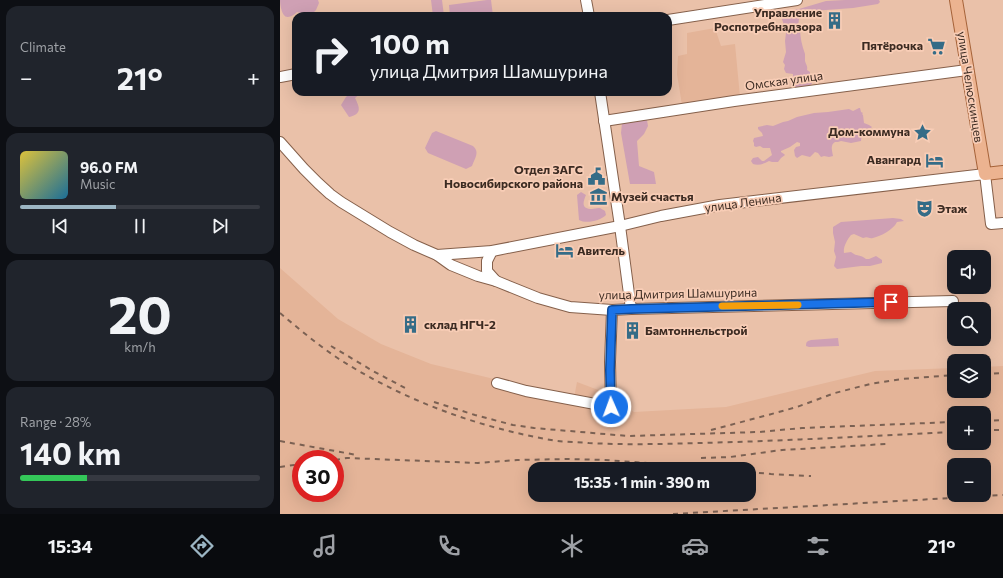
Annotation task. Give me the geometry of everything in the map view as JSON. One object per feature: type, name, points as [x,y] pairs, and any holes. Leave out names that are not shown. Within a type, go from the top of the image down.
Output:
[{"type":"main road","name":"улица Челюскинцев","points":[[956,0],[985,174]]},
{"type":"main road","name":"улица Ленина","points":[[985,174],[1003,172]]},
{"type":"street","points":[[586,0],[588,12]]},
{"type":"street","points":[[672,19],[797,0]]},
{"type":"street","name":"Омская улица","points":[[604,121],[734,101],[968,70]]},
{"type":"street","points":[[280,77],[292,75]]},
{"type":"street","points":[[601,96],[631,309]]},
{"type":"street","name":"улица Дмитрия Шамшурина","points":[[280,142],[318,184],[330,194],[402,239],[437,255],[451,265],[478,276],[496,281],[538,298],[570,307],[612,310],[954,301]]},
{"type":"street","points":[[985,174],[991,224],[1003,223]]},
{"type":"street","name":"улица Ленина","points":[[437,255],[492,251],[720,205],[985,174]]},
{"type":"street","points":[[492,251],[487,261],[487,271],[496,281]]},
{"type":"street","points":[[497,383],[526,391],[611,407],[610,373],[612,310]]},
{"type":"shaded area","points":[[280,0],[318,0],[319,3],[314,12],[292,12],[292,16],[288,17],[284,15]]},
{"type":"shaded area","points":[[431,0],[442,0],[444,12],[432,12]]},
{"type":"shaded area","points":[[491,0],[492,12],[450,12],[449,5]]},
{"type":"shaded area","points":[[879,0],[880,2],[878,4],[853,8],[812,11],[799,19],[798,26],[800,28],[805,61],[807,70],[810,72],[812,84],[798,89],[791,85],[791,78],[793,77],[793,74],[786,73],[783,62],[786,52],[786,33],[781,17],[782,14],[785,11],[799,9],[826,1]]},
{"type":"shaded area","points":[[715,28],[721,46],[735,44],[740,97],[682,105],[677,74],[678,56],[687,54],[687,33]]},
{"type":"shaded area","points":[[357,96],[355,98],[359,110],[353,116],[349,117],[341,105],[346,97]]},
{"type":"shaded area","points":[[859,108],[863,113],[864,123],[872,127],[862,130],[861,141],[851,143],[841,141],[833,143],[833,156],[821,157],[815,152],[810,157],[802,155],[797,158],[794,150],[796,147],[800,146],[800,143],[797,142],[781,151],[785,155],[778,162],[769,161],[757,165],[753,164],[751,161],[753,158],[758,157],[764,161],[772,155],[770,148],[754,146],[754,138],[763,136],[758,127],[767,125],[773,126],[797,117],[814,113],[849,109],[853,111]]},
{"type":"shaded area","points":[[647,120],[648,126],[644,134],[637,141],[639,166],[654,172],[656,184],[630,184],[621,133],[622,123]]},
{"type":"shaded area","points":[[436,131],[473,146],[477,153],[472,166],[466,169],[428,153],[425,148],[432,133]]},
{"type":"shaded area","points":[[581,192],[586,195],[584,206],[586,208],[600,208],[605,211],[606,215],[593,221],[585,222],[579,220],[577,195]]},
{"type":"shaded area","points":[[893,218],[904,221],[897,222],[893,228],[880,236],[873,238],[863,238],[854,234],[851,235],[844,248],[844,253],[851,252],[866,259],[876,256],[882,260],[882,263],[870,266],[837,269],[834,266],[836,257],[834,251],[835,242],[833,227],[841,222]]},
{"type":"shaded area","points":[[280,268],[338,319],[381,344],[431,364],[574,398],[577,382],[601,391],[634,412],[726,407],[875,371],[947,368],[947,398],[991,398],[991,367],[1003,366],[1003,514],[280,514]]},
{"type":"shaded area","points":[[838,338],[839,346],[806,346],[807,342],[811,340]]},
{"type":"railway","points":[[280,313],[316,343],[339,359],[390,388],[444,411],[499,429],[557,441],[616,444],[671,444],[795,440],[947,432]]},
{"type":"railway","points":[[331,346],[407,389]]},
{"type":"railway","points":[[991,374],[1003,373]]},
{"type":"railway","points":[[711,430],[797,407],[835,393],[870,384],[902,379],[947,376]]},
{"type":"railway","points":[[434,402],[513,425],[628,436],[759,432],[802,428],[947,422]]},
{"type":"railway","points":[[991,421],[1003,420]]},
{"type":"railway","points":[[991,430],[1003,430]]},
{"type":"railway","points":[[280,441],[357,455]]},
{"type":"railway","points":[[701,458],[730,457],[782,450],[886,444]]},
{"type":"railway","points":[[344,458],[478,463],[517,460],[568,459],[631,462]]},
{"type":"railway","points":[[280,467],[292,465]]},
{"type":"railway","points":[[756,473],[811,476]]},
{"type":"railway","points":[[673,514],[1003,495]]},
{"type":"slow traffic","points":[[722,306],[798,305]]},
{"type":"place","name":"Управление Роспотребнадзора","points":[[835,20]]},
{"type":"place","name":"Пятёрочка","points":[[936,46]]},
{"type":"place","name":"Дом-коммуна","points":[[923,132]]},
{"type":"place","name":"Авангард","points":[[934,160]]},
{"type":"place","name":"Отдел ЗАГС Новосибирского района","points":[[596,177]]},
{"type":"place","name":"Музей счастья","points":[[598,197]]},
{"type":"place","name":"Этаж","points":[[924,209]]},
{"type":"place","name":"Авитель","points":[[564,251]]},
{"type":"place","name":"склад НГЧ-2","points":[[411,325]]},
{"type":"place","name":"Бамтоннельстрой","points":[[632,331]]},
{"type":"route","points":[[611,407],[610,370],[612,310],[891,302]]}]
